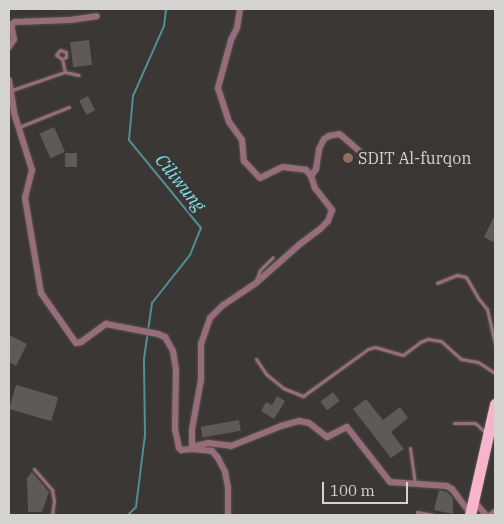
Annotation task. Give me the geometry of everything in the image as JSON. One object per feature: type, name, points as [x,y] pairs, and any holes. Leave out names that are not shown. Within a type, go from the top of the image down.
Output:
[{"type":"highway","points":[[471,514],[488,436],[493,424],[495,404]]},
{"type":"street","points":[[193,449],[192,429],[201,380],[200,350],[204,332],[213,314],[256,284],[330,219],[331,207],[315,188],[311,176],[304,169],[287,167],[260,178],[244,161],[242,140],[229,122],[218,88],[231,40],[238,28],[240,9]]},
{"type":"street","points":[[9,47],[14,39],[11,25],[14,22],[70,20],[97,16]]},
{"type":"street","points":[[9,80],[12,90],[12,116],[18,127],[32,170],[25,198],[41,293],[75,342],[81,342],[106,324],[158,334],[166,339],[173,351],[177,384],[175,429],[178,448],[181,450],[212,451],[226,472],[228,515]]},
{"type":"street","points":[[311,176],[316,170],[319,149],[324,139],[329,136],[339,134],[366,157]]},
{"type":"street","points":[[193,449],[208,442],[231,446],[281,426],[299,421],[309,423],[327,437],[348,427],[390,482],[449,487],[471,514]]},
{"type":"street","points":[[473,500],[486,515]]},
{"type":"street","points":[[490,515],[495,512]]},
{"type":"lane","points":[[62,59],[65,72]]},
{"type":"lane","points":[[12,90],[65,72],[79,75]]},
{"type":"lane","points":[[18,127],[69,107]]},
{"type":"lane","points":[[256,284],[260,270],[273,257]]},
{"type":"lane","points":[[437,283],[457,275],[466,277],[487,309],[495,345]]},
{"type":"lane","points":[[256,360],[266,374],[283,388],[303,396],[368,349],[375,347],[403,355],[420,342],[428,339],[441,341],[461,360],[478,362],[495,373]]},
{"type":"lane","points":[[454,423],[475,423],[488,436]]},
{"type":"lane","points":[[410,448],[415,484]]},
{"type":"lane","points":[[34,469],[52,490],[52,515]]},
{"type":"lane","points":[[417,512],[434,515]]},
{"type":"building","points":[[89,40],[92,65],[73,67],[70,42]]},
{"type":"building","points":[[88,96],[95,110],[86,115],[79,101]]},
{"type":"building","points":[[54,127],[65,152],[50,158],[39,134]]},
{"type":"building","points":[[65,153],[77,153],[77,167],[65,167]]},
{"type":"building","points":[[495,215],[495,238],[493,242],[484,237]]},
{"type":"building","points":[[9,335],[27,344],[16,366],[9,362]]},
{"type":"building","points":[[16,385],[58,397],[51,421],[9,409]]},
{"type":"building","points":[[333,392],[340,401],[327,411],[320,402]]},
{"type":"building","points":[[277,396],[285,401],[274,419],[261,411],[266,402],[272,405]]},
{"type":"building","points":[[366,399],[383,420],[400,407],[408,418],[391,432],[404,449],[391,458],[353,409]]},
{"type":"building","points":[[239,420],[241,431],[203,438],[201,427]]},
{"type":"building","points":[[32,472],[49,492],[42,512],[28,512],[27,478]]},
{"type":"building","points":[[439,490],[447,492],[453,498],[453,514],[434,510]]},
{"type":"waterway","name":"Ciliwung","points":[[128,515],[136,507],[145,435],[144,359],[152,303],[190,255],[201,228],[129,140],[133,96],[164,26],[166,9]]},
{"type":"place","name":"SDIT Al-furqon","points":[[348,158]]}]
